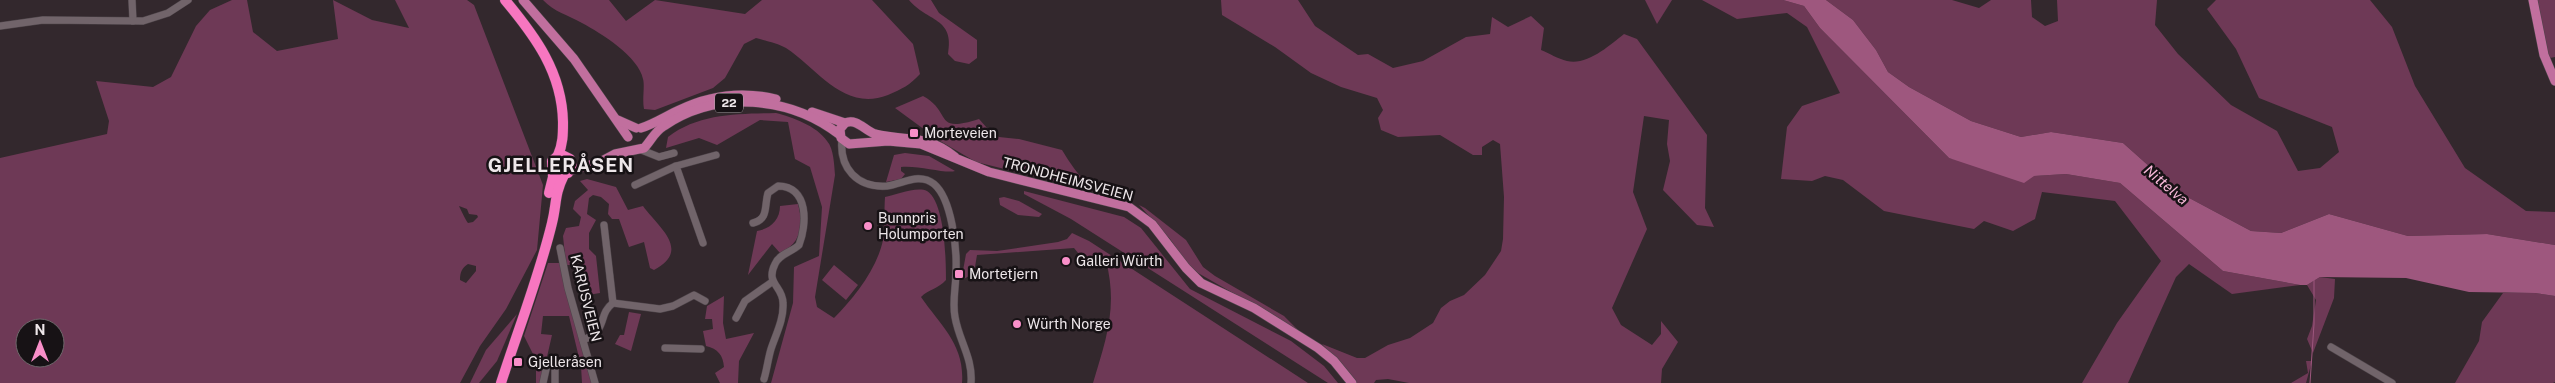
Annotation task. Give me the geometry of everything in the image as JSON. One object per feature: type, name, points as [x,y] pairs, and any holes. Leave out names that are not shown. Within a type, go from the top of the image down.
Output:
[{"type":"highway","points":[[501,383],[552,224],[556,189],[572,164],[569,158],[558,88],[549,61],[532,33],[505,0]]},
{"type":"highway","points":[[548,194],[553,171],[552,161],[558,155],[562,146],[563,122]]},
{"type":"highway","points":[[546,238],[548,194],[545,163],[563,122]]},
{"type":"highway","points":[[558,155],[569,158]]},
{"type":"highway","points":[[553,171],[567,173]]},
{"type":"highway","points":[[507,383],[517,349],[518,334]]},
{"type":"main road","points":[[524,0],[574,59],[601,101],[618,120],[631,146],[637,149]]},
{"type":"main road","points":[[2532,0],[2544,55],[2555,81]]},
{"type":"main road","name":"22","points":[[616,153],[628,137],[638,128],[696,102],[722,96],[741,94],[775,99],[826,118],[845,123],[854,121],[861,127]]},
{"type":"main road","name":"22","points":[[567,173],[616,153],[646,146],[664,126],[690,113],[716,105],[740,102],[767,103],[784,107],[822,124],[854,143]]},
{"type":"main road","points":[[618,120],[647,132],[649,141]]},
{"type":"main road","points":[[841,137],[841,127],[845,123]]},
{"type":"main road","points":[[854,143],[862,136],[861,127]]},
{"type":"main road","name":"TRONDHEIMSVEIEN","points":[[861,127],[878,134],[929,141],[944,148],[955,157]]},
{"type":"main road","name":"TRONDHEIMSVEIEN","points":[[854,143],[915,142],[989,172],[1105,199],[1134,210],[1152,224],[1186,268],[1201,283],[1254,308],[1318,348],[1334,361],[1352,383]]},
{"type":"main road","points":[[569,158],[590,164]]},
{"type":"street","points":[[132,0],[133,21]]},
{"type":"street","points":[[0,26],[43,20],[133,21],[154,18],[168,13],[188,0]]},
{"type":"street","points":[[841,137],[842,154],[850,174],[865,184],[888,186],[922,179],[932,183],[942,194],[950,217],[956,254],[955,317],[969,356],[971,383]]},
{"type":"street","points":[[637,149],[659,157],[666,157],[674,153],[655,151],[649,141]]},
{"type":"street","points":[[845,163],[846,153],[854,143]]},
{"type":"street","points":[[635,185],[676,166],[716,154]]},
{"type":"street","points":[[676,166],[703,243]]},
{"type":"street","points":[[753,223],[760,221],[765,216],[768,193],[778,186],[791,189],[802,203],[805,215],[801,239],[796,248],[776,261],[772,273],[772,282],[780,291],[783,304],[781,320],[764,379]]},
{"type":"street","points":[[583,340],[600,330],[607,311],[613,304],[604,225]]},
{"type":"street","name":"KARUSVEIEN","points":[[560,248],[568,288],[595,383]]},
{"type":"street","points":[[736,318],[744,300],[772,282]]},
{"type":"street","points":[[613,304],[660,309],[673,306],[694,295],[705,302]]},
{"type":"street","points":[[2331,347],[2392,383]]},
{"type":"street","points":[[665,348],[701,349]]},
{"type":"street","points":[[544,383],[547,365],[553,362],[555,383]]},
{"type":"shaded area","points":[[232,0],[247,0],[253,32],[277,51],[338,39],[333,0],[372,20],[409,28],[395,0],[467,0],[474,5],[543,185],[537,250],[506,309],[480,346],[460,383],[0,383],[0,158],[107,134],[109,121],[96,81],[153,87],[171,77],[196,26],[210,10]],"holes":[[[459,206],[467,209],[469,214],[477,215],[478,217],[473,222],[468,223]],[[468,264],[476,266],[476,271],[466,283],[460,280],[460,275]]]},
{"type":"shaded area","points":[[543,0],[609,0],[626,21],[655,0],[745,14],[762,0],[872,0],[913,44],[920,74],[906,86],[888,95],[872,99],[858,98],[833,86],[786,48],[776,43],[756,38],[744,44],[725,78],[713,88],[655,110],[644,109],[643,79],[640,71],[627,54],[599,33],[556,10]]},
{"type":"shaded area","points":[[909,0],[931,0],[939,13],[977,40],[977,58],[969,64],[955,61],[948,54],[949,42],[943,26]]},
{"type":"shaded area","points":[[1221,0],[1298,0],[1315,26],[1358,55],[1368,54],[1393,68],[1423,61],[1466,37],[1490,34],[1492,17],[1508,27],[1531,16],[1544,28],[1541,50],[1567,61],[1575,62],[1590,58],[1624,34],[1637,39],[1707,135],[1705,208],[1714,227],[1697,225],[1663,190],[1670,161],[1667,144],[1669,120],[1644,116],[1633,192],[1647,229],[1612,308],[1621,325],[1652,345],[1661,334],[1661,321],[1678,342],[1662,369],[1661,383],[1409,383],[1388,379],[1376,380],[1374,383],[1357,383],[1322,344],[1357,358],[1365,358],[1388,345],[1410,338],[1433,323],[1441,308],[1450,301],[1464,295],[1485,275],[1501,251],[1504,197],[1500,144],[1493,140],[1482,147],[1482,155],[1473,155],[1440,135],[1398,137],[1381,130],[1378,118],[1383,110],[1377,98],[1341,87],[1311,73],[1275,47],[1222,15]]},
{"type":"shaded area","points":[[1645,0],[1672,0],[1657,24]]},
{"type":"shaded area","points":[[1702,0],[1783,0],[1804,6],[1820,28],[1949,158],[2034,176],[2066,174],[2120,183],[2223,271],[2300,285],[2232,294],[2189,264],[2176,277],[2128,383],[2082,383],[2117,323],[2161,261],[2115,201],[2042,192],[2035,219],[2013,231],[1984,221],[1974,229],[1884,211],[1843,180],[1825,176],[1812,181],[1781,179],[1787,127],[1802,106],[1840,93],[1807,27],[1787,13],[1737,19]]},
{"type":"shaded area","points":[[1826,0],[1952,0],[1979,8],[1991,0],[2031,0],[2032,17],[2045,26],[2058,21],[2057,0],[2157,0],[2155,25],[2178,54],[2231,105],[2277,131],[2298,171],[2320,168],[2339,152],[2332,127],[2259,98],[2236,49],[2207,9],[2216,0],[2370,0],[2392,27],[2415,86],[2465,168],[2526,211],[2555,212],[2555,245],[2487,234],[2408,236],[2329,214],[2281,233],[2251,231],[2178,192],[2123,143],[2051,132],[2021,137],[1971,121],[1909,87],[1888,72],[1876,50],[1853,20]]},
{"type":"shaded area","points":[[2532,0],[2555,0],[2555,57],[2545,59]]},
{"type":"shaded area","points":[[923,96],[938,108],[949,123],[964,123],[979,119],[999,137],[1019,139],[1062,150],[1079,175],[1096,188],[1104,191],[1103,193],[976,162],[940,141],[895,108]]},
{"type":"shaded area","points":[[776,113],[797,120],[817,131],[827,141],[832,153],[835,175],[815,297],[817,307],[834,318],[857,292],[876,262],[883,240],[885,197],[906,191],[923,190],[933,197],[941,219],[946,260],[946,280],[921,297],[944,327],[956,347],[962,370],[962,383],[771,383],[793,303],[794,267],[819,256],[822,207],[810,167],[795,159],[788,122],[760,120],[717,145],[699,138],[666,148],[668,137],[693,123],[720,116]]},
{"type":"shaded area","points":[[905,153],[929,156],[955,171],[901,167],[901,171],[905,174],[901,179],[886,182],[894,155]]},
{"type":"shaded area","points":[[587,179],[616,187],[628,210],[643,206],[663,230],[671,246],[670,255],[665,262],[654,270],[650,268],[644,242],[629,247],[619,219],[612,219],[608,214],[609,204],[601,197],[593,195],[589,198],[587,214],[596,220],[589,233],[589,249],[596,256],[600,293],[588,295],[581,257],[571,256],[570,265],[566,265],[563,236],[566,228],[579,226],[581,217],[573,209],[575,201],[588,190],[580,181]]},
{"type":"shaded area","points":[[1024,191],[1124,217],[1141,228],[1190,289],[1291,341],[1324,366],[1338,383],[1328,383],[1071,219],[1024,194]]},
{"type":"shaded area","points":[[1004,197],[1019,201],[1042,214],[1039,217],[1018,215],[1000,205],[999,198]]},
{"type":"shaded area","points":[[798,204],[801,220],[797,239],[780,253],[772,244],[748,275],[757,231],[770,226],[776,220],[780,206]]},
{"type":"shaded area","points":[[1139,205],[1186,240],[1203,267],[1284,316],[1299,331],[1198,273],[1186,262],[1170,239]]},
{"type":"shaded area","points":[[1072,233],[1089,241],[1308,383],[1093,383],[1106,338],[1111,308],[1111,293],[1106,261],[1095,258],[1083,259],[1074,248],[977,255],[974,273],[964,279],[962,276],[966,254],[970,250],[997,251],[1058,242],[1067,239]]},
{"type":"shaded area","points":[[548,263],[560,263],[592,383],[582,383],[581,366],[569,316],[543,316],[541,334],[552,335],[541,383],[536,383],[536,360],[524,336]]},
{"type":"shaded area","points":[[834,265],[858,285],[846,300],[822,280]]},
{"type":"shaded area","points":[[2320,277],[2335,279],[2334,298],[2313,353],[2307,339],[2312,326],[2316,300],[2307,285]]},
{"type":"shaded area","points":[[2503,293],[2535,293],[2555,296],[2555,382],[2455,383],[2479,341],[2482,322]]},
{"type":"shaded area","points":[[724,296],[723,323],[726,339],[754,333],[739,361],[738,383],[720,383],[715,373],[724,367],[722,359],[717,351],[706,346],[703,331],[713,329],[712,319],[705,319],[707,306]]},
{"type":"shaded area","points":[[629,312],[641,314],[631,351],[615,344],[620,335],[624,335]]},
{"type":"shaded area","points":[[517,314],[497,361],[479,383],[470,383],[486,350]]},
{"type":"shaded area","points":[[2306,361],[2312,361],[2306,383],[2291,383],[2308,373]]},
{"type":"water","name":"Nittelva","points":[[1783,0],[1826,0],[1853,20],[1876,50],[1888,72],[1909,87],[1971,121],[2021,137],[2051,132],[2123,143],[2178,192],[2251,231],[2281,233],[2329,214],[2408,236],[2487,234],[2555,245],[2555,296],[2535,293],[2469,292],[2406,278],[2320,277],[2307,285],[2300,285],[2223,271],[2120,183],[2066,174],[2034,176],[2024,183],[1949,158],[1820,28],[1804,6]]},
{"type":"waterway","points":[[2310,383],[2314,324],[2314,279]]},
{"type":"place","name":"Morteveien","points":[[914,133]]},
{"type":"place","name":"Bunnpris Holumporten","points":[[868,226]]},
{"type":"place","name":"Galleri Würth","points":[[1066,261]]},
{"type":"place","name":"Mortetjern","points":[[959,274]]},
{"type":"place","name":"Würth Norge","points":[[1017,324]]},
{"type":"place","name":"Gjelleråsen","points":[[518,362]]},
{"type":"district","name":"GJELLERÅSEN","points":[[561,165]]}]
